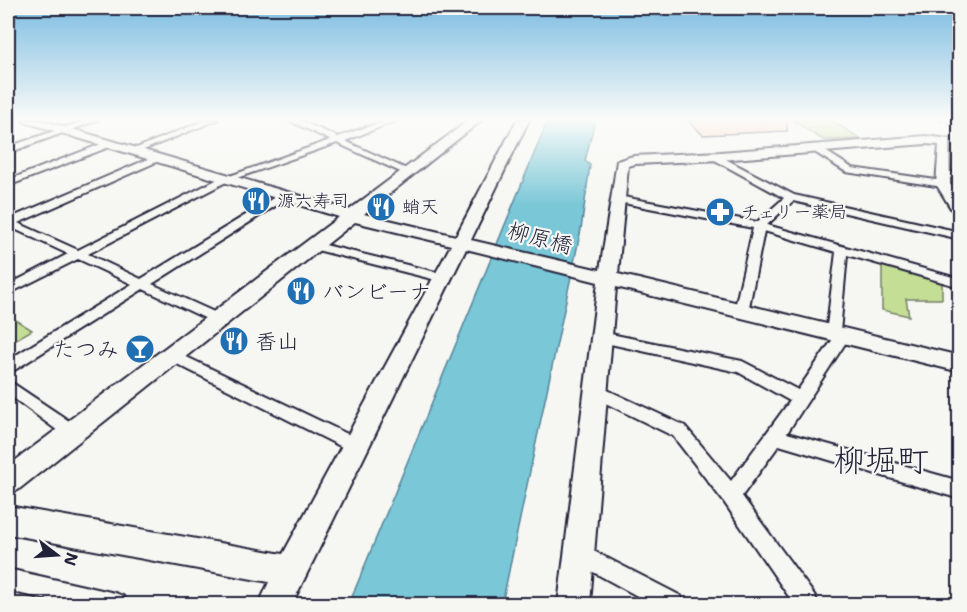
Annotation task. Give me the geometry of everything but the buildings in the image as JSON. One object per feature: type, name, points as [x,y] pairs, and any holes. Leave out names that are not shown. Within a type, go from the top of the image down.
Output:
[{"type":"street","points":[[8,183],[97,149]]},
{"type":"street","name":"柳原橋","points":[[125,149],[352,216],[960,364]]},
{"type":"street","points":[[133,151],[139,149]]},
{"type":"street","points":[[8,290],[229,179],[312,149]]},
{"type":"street","points":[[355,149],[408,172]]},
{"type":"street","points":[[8,481],[439,149]]},
{"type":"street","points":[[275,604],[354,445],[463,242],[509,149]]},
{"type":"street","points":[[816,149],[849,170],[943,179],[960,176]]},
{"type":"street","points":[[574,604],[595,391],[621,167],[627,161],[821,149]]},
{"type":"street","points":[[951,149],[943,179],[960,212]]},
{"type":"street","points":[[714,156],[790,197],[960,236]]},
{"type":"street","points":[[8,223],[158,158]]},
{"type":"street","points":[[8,367],[284,196]]},
{"type":"street","points":[[741,312],[759,226],[790,197]]},
{"type":"street","points":[[618,199],[759,226],[960,283]]},
{"type":"street","points":[[8,223],[218,319]]},
{"type":"street","points":[[313,246],[444,278]]},
{"type":"street","points":[[731,496],[775,437],[838,335],[842,250]]},
{"type":"street","points":[[601,337],[742,368],[800,399]]},
{"type":"street","points":[[172,355],[354,445]]},
{"type":"street","points":[[8,386],[72,432]]},
{"type":"street","points":[[595,391],[680,431],[731,496],[807,604]]},
{"type":"street","points":[[775,437],[960,490]]},
{"type":"street","points":[[8,520],[291,571]]},
{"type":"street","points":[[580,554],[673,604]]},
{"type":"street","points":[[8,580],[114,604]]},
{"type":"green space","points":[[882,265],[942,282],[942,299],[906,299],[909,316],[882,310]]},
{"type":"green space","points":[[8,315],[32,330],[8,344]]},
{"type":"water","points":[[536,149],[588,149],[585,161],[590,165],[581,229],[502,604],[349,604]]},
{"type":"place","name":"源六寿司","points":[[256,201]]},
{"type":"place","name":"蛸天","points":[[381,207]]},
{"type":"place","name":"チェリー薬局","points":[[720,212]]},
{"type":"place","name":"バンビーナ","points":[[301,291]]},
{"type":"place","name":"香山","points":[[234,341]]},
{"type":"place","name":"たつみ","points":[[140,349]]},
{"type":"district","name":"柳堀町","points":[[881,459]]}]
